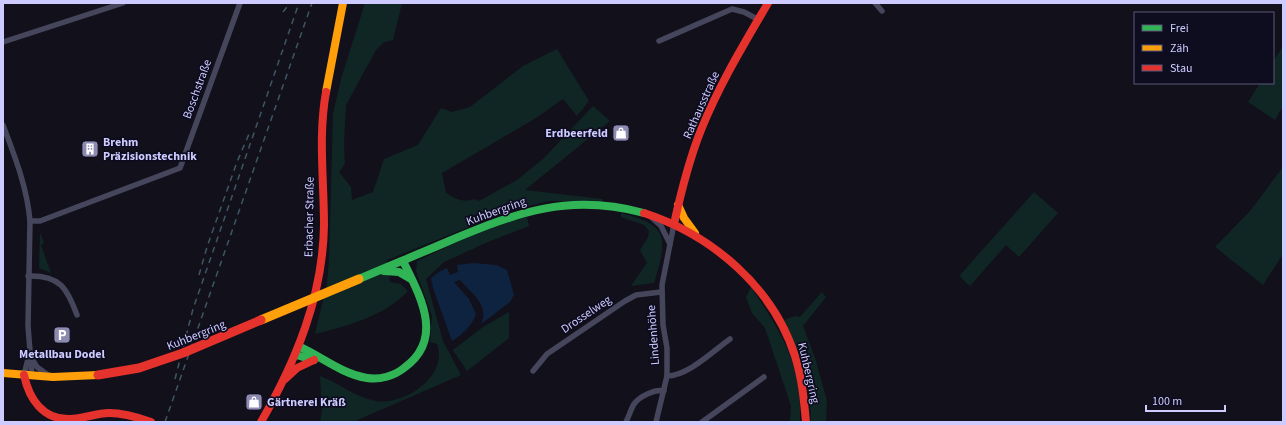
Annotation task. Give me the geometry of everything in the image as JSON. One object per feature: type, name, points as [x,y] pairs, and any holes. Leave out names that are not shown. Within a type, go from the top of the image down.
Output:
[{"type":"main road","name":"Erbacher Straße","points":[[261,422],[298,351],[313,303],[322,252],[323,220],[321,143],[323,110],[343,3]]},
{"type":"main road","name":"Rathausstraße","points":[[674,224],[690,161],[709,112],[768,3]]},
{"type":"main road","name":"Kuhbergring","points":[[9,374],[53,376],[98,375],[138,368],[170,358],[220,339],[494,222],[539,208],[584,204],[617,207],[646,213],[674,224],[697,235],[715,247],[745,274],[768,302],[780,321],[789,341],[797,363],[804,392],[806,422]]},
{"type":"main road","points":[[678,205],[684,218],[697,235]]},
{"type":"main road","points":[[298,351],[326,360],[367,378],[384,377],[394,374],[413,361],[422,347],[427,331],[426,314],[403,261]]},
{"type":"main road","points":[[375,272],[395,271],[404,274],[412,280]]},
{"type":"main road","points":[[298,351],[314,360]]},
{"type":"main road","points":[[285,378],[297,368],[314,360],[326,360]]},
{"type":"main road","points":[[9,374],[19,379],[35,406],[45,414],[56,418],[68,419],[109,413],[138,417],[151,422]]},
{"type":"main road","points":[[28,375],[29,394]]},
{"type":"street","points":[[3,42],[123,3]]},
{"type":"street","name":"Boschstraße","points":[[30,221],[40,221],[180,168],[240,3]]},
{"type":"street","points":[[875,3],[882,11]]},
{"type":"street","points":[[659,41],[732,9],[744,12],[759,20]]},
{"type":"street","points":[[3,125],[6,139],[23,179],[30,221],[28,276],[30,353],[28,375]]},
{"type":"street","points":[[646,213],[661,226],[670,244]]},
{"type":"street","name":"Lindenhöhe","points":[[656,422],[667,376],[667,348],[661,292],[674,224]]},
{"type":"street","points":[[28,276],[42,275],[58,282],[69,295],[77,315]]},
{"type":"street","name":"Drosselweg","points":[[533,371],[547,354],[625,301],[636,295],[661,292]]},
{"type":"street","name":"Lindenhöhe","points":[[667,376],[675,376],[685,372],[730,339]]},
{"type":"street","points":[[30,353],[37,367],[53,376]]},
{"type":"street","points":[[702,422],[764,377]]},
{"type":"street","points":[[626,422],[635,403],[643,396],[660,390],[664,391]]},
{"type":"green space","points":[[365,3],[402,3],[393,40],[384,42],[376,50],[346,105],[344,144],[345,164],[339,172],[351,187],[352,200],[373,192],[384,159],[418,145],[441,108],[452,112],[470,107],[523,66],[557,49],[589,101],[577,116],[563,99],[536,118],[442,173],[446,193],[460,200],[467,201],[475,199],[479,201],[517,180],[544,158],[593,106],[610,121],[525,190],[603,199],[602,202],[549,201],[524,207],[501,214],[387,260],[390,282],[401,284],[408,291],[399,300],[365,319],[315,334],[327,284],[329,260],[333,114],[341,79]]},
{"type":"green space","points":[[1283,46],[1283,106],[1275,120],[1248,102],[1259,84],[1274,84],[1274,60]]},
{"type":"green space","points":[[1283,167],[1283,254],[1263,285],[1215,247],[1250,211]]},
{"type":"green space","points":[[1034,192],[1058,213],[1019,257],[1006,245],[970,286],[962,279],[960,275]]},
{"type":"green space","points":[[621,213],[649,223],[657,229],[661,236],[661,255],[654,283],[631,286],[647,263],[640,250],[648,237],[649,231],[644,225],[621,217]]},
{"type":"green space","points":[[527,217],[529,226],[488,242],[444,262],[426,279],[443,341],[461,375],[353,422],[320,422],[322,410],[320,376],[354,393],[376,401],[399,399],[411,394],[422,386],[436,367],[439,356],[437,344],[430,342],[432,316],[416,271],[417,261],[483,230]]},
{"type":"green space","points":[[40,232],[44,243],[41,245],[51,273],[39,268]]},
{"type":"green space","points":[[751,287],[767,311],[788,349],[797,377],[800,403],[800,422],[790,422],[791,406],[765,328],[752,313],[746,297]]},
{"type":"green space","points":[[822,292],[826,297],[803,326],[815,358],[827,401],[826,422],[811,422],[809,396],[803,370],[784,320],[795,316],[800,317]]},
{"type":"green space","points":[[509,312],[509,338],[467,371],[453,350],[483,327]]},
{"type":"water","points":[[474,263],[496,265],[507,270],[514,295],[510,302],[481,324],[483,311],[478,300],[460,280],[454,282],[469,299],[476,314],[466,330],[452,341],[433,288],[431,278],[447,268],[450,275],[458,272],[457,265]]},
{"type":"railway","points":[[283,12],[290,3]]},
{"type":"railway","points":[[175,379],[193,309],[299,3]]},
{"type":"railway","points":[[165,422],[312,3]]},
{"type":"railway","points":[[199,275],[207,247],[237,162],[249,134]]},
{"type":"traffic: fast","points":[[359,279],[474,231],[521,214],[568,205],[617,207],[644,213]]},
{"type":"traffic: fast","points":[[300,347],[349,373],[367,378],[387,377],[404,368],[416,357],[424,344],[426,331],[422,303],[403,261]]},
{"type":"traffic: fast","points":[[384,271],[399,272],[411,279]]},
{"type":"traffic: fast","points":[[296,355],[314,360]]},
{"type":"traffic: slow","points":[[326,92],[343,3]]},
{"type":"traffic: slow","points":[[678,205],[684,218],[695,233]]},
{"type":"traffic: slow","points":[[261,320],[359,279]]},
{"type":"traffic: slow","points":[[3,373],[53,377],[98,375]]},
{"type":"traffic: jam","points":[[674,224],[689,164],[708,113],[732,65],[768,3]]},
{"type":"traffic: jam","points":[[261,422],[274,399],[296,352],[313,302],[319,277],[324,225],[322,125],[326,92]]},
{"type":"traffic: jam","points":[[644,213],[693,235],[716,250],[737,267],[755,286],[772,308],[785,331],[795,356],[801,381],[806,422]]},
{"type":"traffic: jam","points":[[98,375],[139,368],[183,353],[261,320]]},
{"type":"traffic: jam","points":[[285,379],[297,368],[314,360]]},
{"type":"traffic: jam","points":[[24,375],[26,384],[34,400],[45,412],[52,416],[70,419],[104,413],[115,413],[151,422]]},
{"type":"place","name":"Erdbeerfeld","points":[[621,133]]},
{"type":"place","name":"Brehm Präzisionstechnik","points":[[90,149]]},
{"type":"place","name":"Metallbau Dodel","points":[[62,335]]},
{"type":"place","name":"Gärtnerei Kräß","points":[[254,402]]}]
